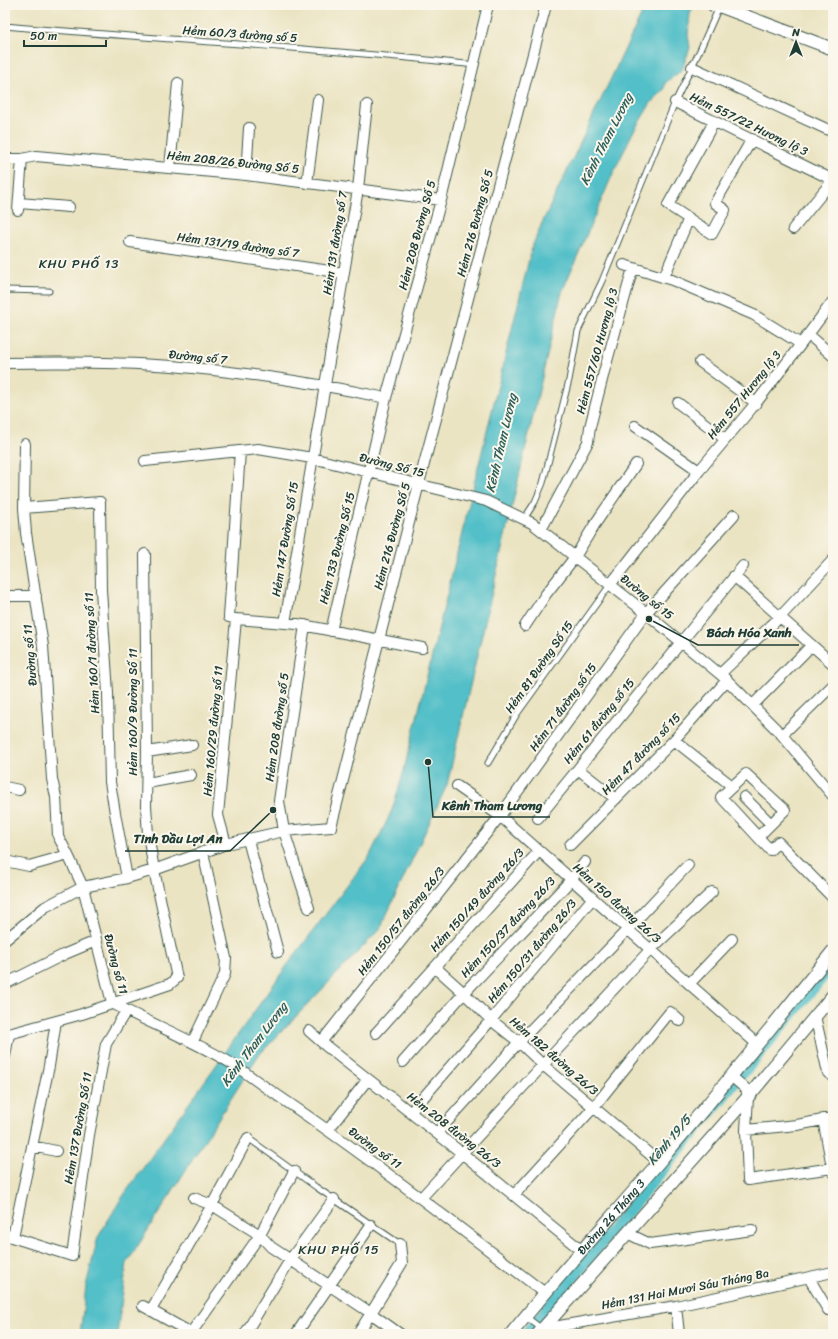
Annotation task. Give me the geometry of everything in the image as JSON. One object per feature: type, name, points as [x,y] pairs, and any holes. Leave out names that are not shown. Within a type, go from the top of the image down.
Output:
[{"type":"street","name":"Hẻm 208 Đường Số 5","points":[[369,472],[386,398],[441,200],[488,5]]},
{"type":"street","name":"Hẻm 216 Đường Số 5","points":[[5,940],[45,907],[83,887],[127,878],[154,870],[226,844],[284,832],[331,827],[378,640],[546,5]]},
{"type":"street","points":[[716,5],[833,49]]},
{"type":"street","points":[[692,67],[833,132]]},
{"type":"street","points":[[170,168],[178,83]]},
{"type":"street","points":[[307,183],[318,100]]},
{"type":"street","name":"Hẻm 557/22 Hương lộ 3","points":[[675,102],[833,180]]},
{"type":"street","name":"Hẻm 131 đường số 7","points":[[312,458],[358,189],[367,105]]},
{"type":"street","points":[[714,122],[668,205],[712,234],[725,210],[715,203],[752,139]]},
{"type":"street","points":[[246,175],[249,128]]},
{"type":"street","name":"Hẻm 208/26 Đường Số 5","points":[[5,158],[22,159],[36,156],[246,175],[441,200]]},
{"type":"street","points":[[22,159],[19,207],[69,207]]},
{"type":"street","points":[[793,229],[833,180]]},
{"type":"street","points":[[664,277],[689,218]]},
{"type":"street","name":"Hẻm 131/19 đường số 7","points":[[130,242],[344,273]]},
{"type":"street","name":"Hẻm 557/60 Hương lộ 3","points":[[541,530],[588,442],[590,427],[628,266],[664,277],[754,315],[802,344]]},
{"type":"street","name":"Hẻm 557 Hương lộ 3","points":[[610,584],[699,471],[756,404],[833,301]]},
{"type":"street","points":[[809,335],[833,356]]},
{"type":"street","points":[[700,362],[756,404]]},
{"type":"street","name":"Đường số 7","points":[[5,363],[172,366],[325,385],[386,398]]},
{"type":"street","points":[[678,403],[725,439]]},
{"type":"street","points":[[635,426],[699,471]]},
{"type":"street","name":"Đường số 11","points":[[25,444],[24,508],[26,533],[43,646],[52,779],[56,796],[58,836],[83,887],[112,1003],[126,1011],[193,1041],[235,1066],[328,1130],[545,1292]]},
{"type":"street","name":"Đường Số 15","points":[[240,451],[258,449],[312,458],[486,502],[520,518]]},
{"type":"street","points":[[145,461],[240,451]]},
{"type":"street","name":"Hẻm 160/29 đường số 11","points":[[226,844],[218,815],[233,618],[240,451]]},
{"type":"street","name":"Hẻm 147 Đường Số 15","points":[[285,623],[312,458]]},
{"type":"street","points":[[525,626],[546,594],[575,557],[595,524],[636,464]]},
{"type":"street","name":"Hẻm 133 Đường Số 15","points":[[331,631],[369,472]]},
{"type":"street","name":"Hẻm 160/1 đường số 11","points":[[24,508],[100,502],[101,590],[108,693],[110,782],[127,878]]},
{"type":"street","name":"Hẻm 71 đường số 15","points":[[500,816],[646,613],[734,515]]},
{"type":"street","name":"Đường số 15","points":[[520,518],[532,523],[541,530],[724,677],[782,735],[833,796]]},
{"type":"street","name":"Hẻm 160/9 Đường Số 11","points":[[112,1003],[170,984],[177,978],[154,870],[148,834],[146,806],[147,752],[145,554]]},
{"type":"street","name":"Hẻm 47 đường số 15","points":[[570,845],[674,740],[724,677],[833,560]]},
{"type":"street","name":"Hẻm 61 đường số 15","points":[[538,818],[743,566]]},
{"type":"street","points":[[734,576],[833,664]]},
{"type":"street","points":[[5,596],[36,596]]},
{"type":"street","points":[[233,618],[305,626],[422,648]]},
{"type":"street","name":"Hẻm 208 đường số 5","points":[[305,626],[279,801],[284,832],[309,908]]},
{"type":"street","points":[[753,705],[812,645]]},
{"type":"street","points":[[782,735],[833,685]]},
{"type":"street","points":[[674,740],[732,786]]},
{"type":"street","points":[[147,752],[192,745]]},
{"type":"street","points":[[578,769],[616,798]]},
{"type":"street","points":[[758,837],[785,810],[746,774],[721,796],[758,837],[770,850],[778,842],[833,898]]},
{"type":"street","points":[[147,783],[191,775]]},
{"type":"street","points":[[5,786],[19,790]]},
{"type":"street","name":"Hẻm 150 đường 26/3","points":[[457,786],[500,816],[757,1044]]},
{"type":"street","points":[[744,797],[771,824]]},
{"type":"street","name":"Hẻm 150/57 đường 26/3","points":[[322,1041],[500,816]]},
{"type":"street","points":[[248,840],[278,952]]},
{"type":"street","name":"Hẻm 150/49 đường 26/3","points":[[376,1033],[539,851]]},
{"type":"street","points":[[193,1041],[225,974],[226,958],[203,852]]},
{"type":"street","points":[[5,861],[29,866],[68,855]]},
{"type":"street","name":"Hẻm 150/37 đường 26/3","points":[[403,1062],[464,993],[571,880],[585,862]]},
{"type":"street","points":[[437,1133],[519,1042],[688,865]]},
{"type":"street","points":[[421,1198],[650,950],[712,892]]},
{"type":"street","name":"Hẻm 150/31 đường 26/3","points":[[415,1107],[491,1020],[592,899]]},
{"type":"street","points":[[689,984],[732,939]]},
{"type":"street","points":[[5,984],[65,954],[96,941]]},
{"type":"street","name":"Đường 26 Tháng 3","points":[[511,1334],[527,1317],[545,1292],[581,1250],[733,1078],[757,1044],[833,951]]},
{"type":"street","name":"Hẻm 182 đường 26/3","points":[[435,967],[491,1020],[519,1042],[543,1065],[659,1162]]},
{"type":"street","name":"Đường 26 Tháng 3","points":[[539,1333],[833,995]]},
{"type":"street","points":[[5,1056],[7,1034],[56,1021],[112,1003]]},
{"type":"street","name":"Hẻm 137 Đường Số 11","points":[[9,1236],[72,1256],[89,1136],[106,1044],[126,1011]]},
{"type":"street","points":[[514,1195],[594,1107],[670,1012],[680,1021]]},
{"type":"street","points":[[815,1016],[828,1073],[833,1076]]},
{"type":"street","points":[[9,1236],[32,1146],[49,1066],[56,1021]]},
{"type":"street","name":"Hẻm 208 đường 26/3","points":[[310,1031],[326,1046],[437,1133],[581,1250]]},
{"type":"street","points":[[733,1078],[747,1093],[746,1130],[748,1180],[833,1168]]},
{"type":"street","points":[[328,1130],[368,1079]]},
{"type":"street","points":[[746,1130],[797,1125],[828,1119],[833,1172]]},
{"type":"street","points":[[248,1138],[212,1205],[147,1308],[192,1334],[260,1236],[294,1171]]},
{"type":"street","points":[[32,1146],[56,1151]]},
{"type":"street","points":[[194,1198],[212,1205],[260,1236],[271,1247],[400,1334]]},
{"type":"street","points":[[245,1334],[290,1260],[334,1199]]},
{"type":"street","points":[[296,1334],[371,1225]]},
{"type":"street","points":[[627,1233],[650,1244],[752,1230]]},
{"type":"street","points":[[358,1334],[402,1263],[400,1244]]},
{"type":"street","name":"Hẻm 131 Hai Mươi Sáu Tháng Ba","points":[[539,1333],[676,1306],[833,1272]]},
{"type":"street","points":[[809,1278],[828,1310],[833,1310]]},
{"type":"street","points":[[676,1306],[679,1334]]},
{"type":"lane","points":[[520,518],[535,502],[543,483],[569,380],[578,331],[602,281],[675,102],[692,67],[716,5]]},
{"type":"lane","name":"Hẻm 60/3 đường số 5","points":[[5,26],[123,37],[248,44],[357,53],[474,65]]},
{"type":"lane","points":[[5,290],[49,290]]},
{"type":"lane","name":"Hẻm 81 Đường Số 15","points":[[488,763],[517,714],[610,584]]},
{"type":"lane","points":[[248,1138],[400,1244]]},
{"type":"lane","points":[[527,1317],[539,1333]]},
{"type":"water","points":[[646,5],[694,5],[690,14],[688,35],[690,48],[682,70],[665,83],[664,90],[651,103],[632,134],[611,178],[562,292],[447,785],[380,929],[258,1056],[127,1263],[117,1334],[80,1334],[86,1286],[98,1237],[121,1199],[288,964],[369,857],[392,810],[403,774],[532,247]]},
{"type":"waterway","name":"Kênh 19/5","points":[[526,1334],[833,964]]},
{"type":"place","name":"Bách Hóa Xanh","points":[[649,619]]},
{"type":"place","name":"Kênh Tham Lương","points":[[428,762]]},
{"type":"place","name":"Tinh Dầu Lợi An","points":[[273,810]]},
{"type":"district","name":"KHU PHỐ 13","points":[[79,263]]},
{"type":"district","name":"KHU PHỐ 15","points":[[339,1249]]}]
